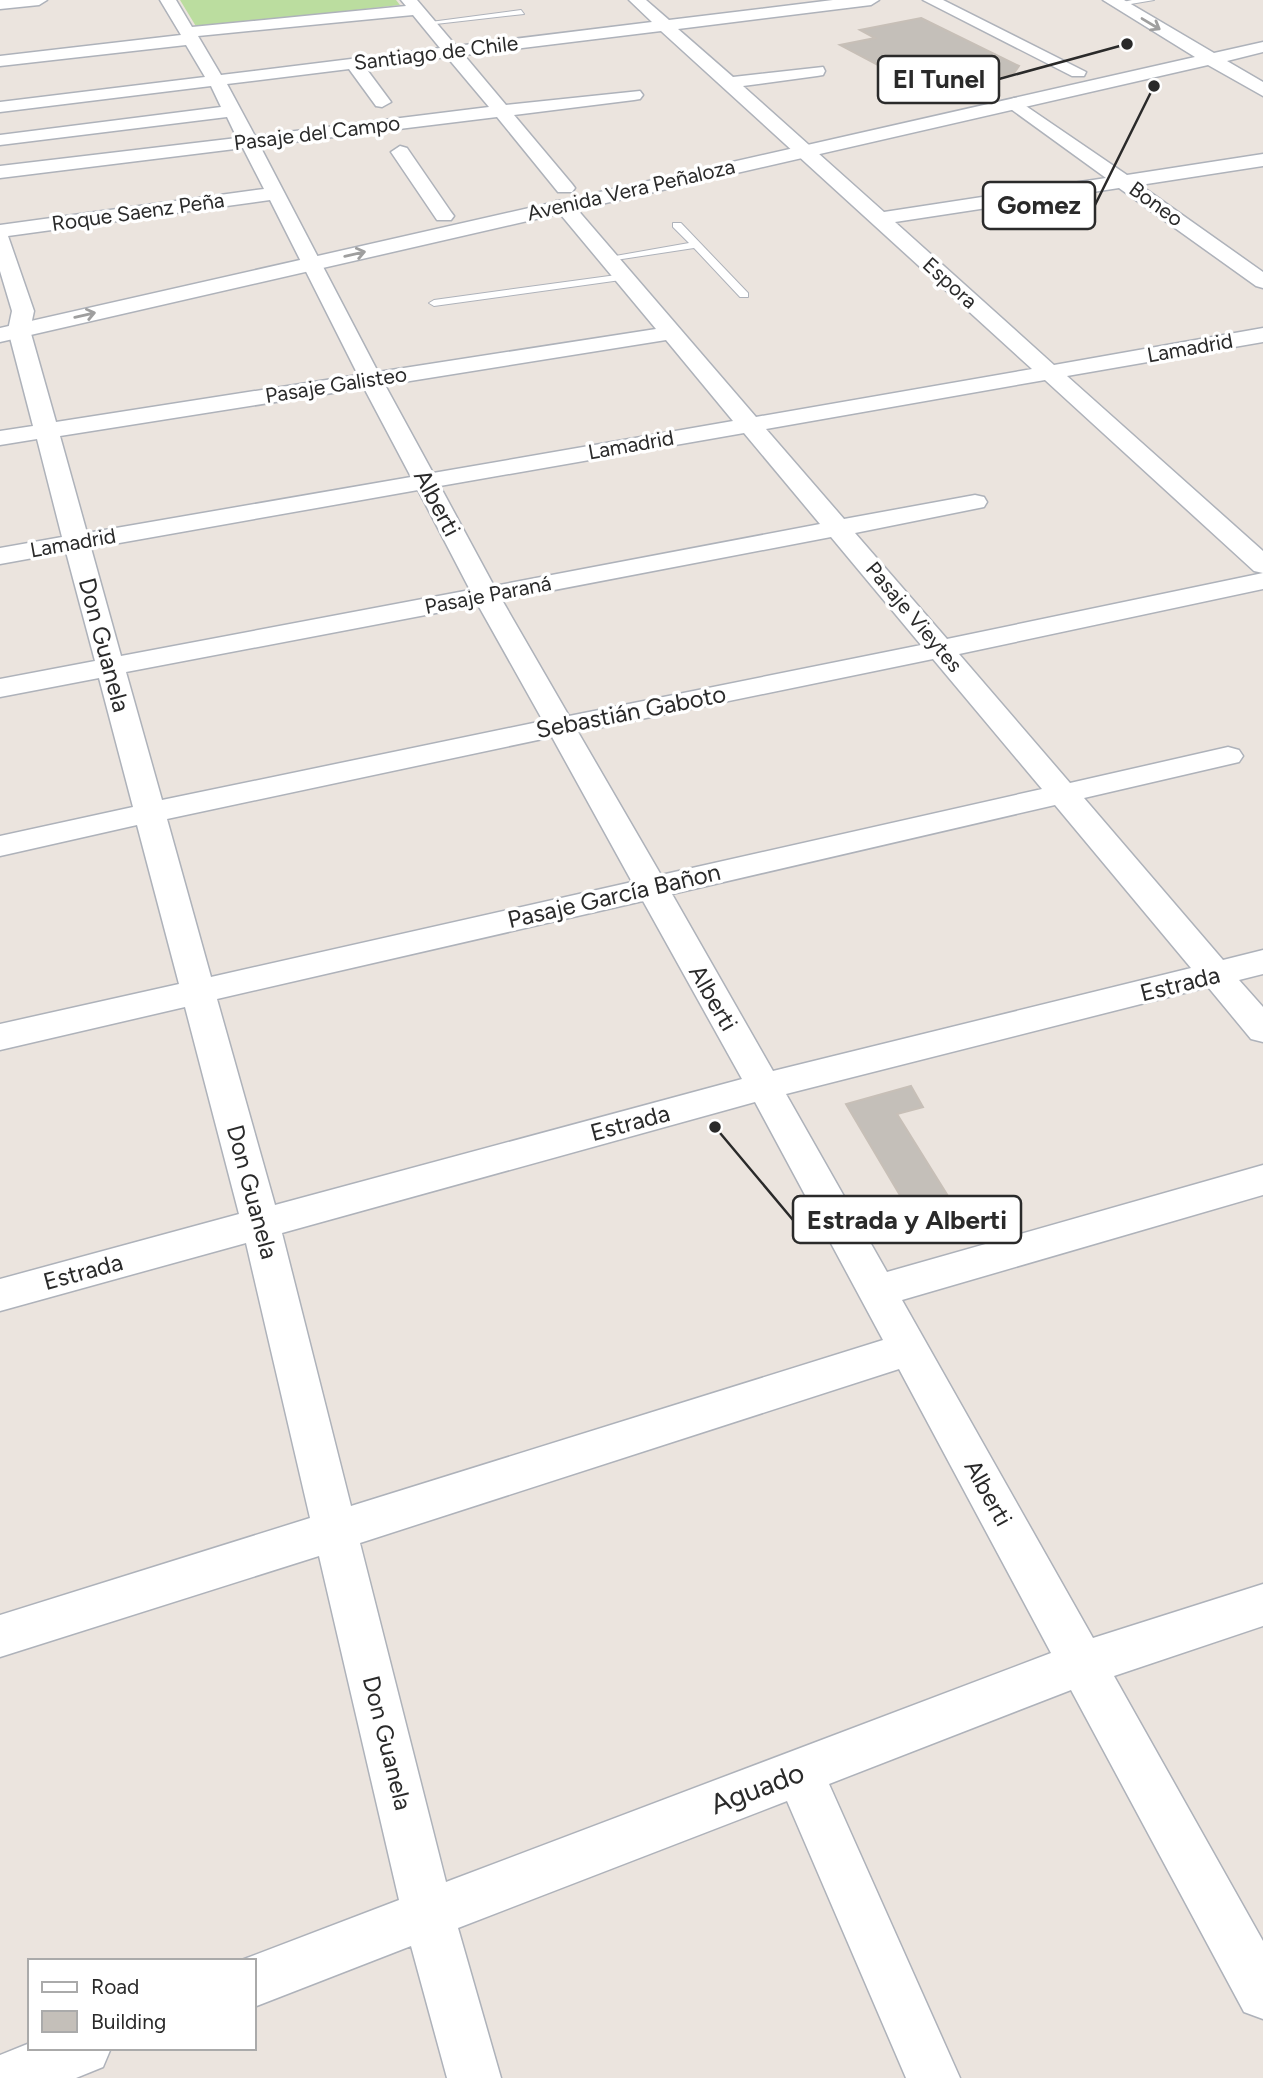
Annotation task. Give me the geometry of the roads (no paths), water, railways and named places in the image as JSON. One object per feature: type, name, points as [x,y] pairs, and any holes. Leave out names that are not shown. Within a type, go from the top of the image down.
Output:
[{"type":"main road","points":[[1115,2],[1263,90]]},
{"type":"main road","name":"Avenida Vera Peñaloza","points":[[796,145],[1078,72],[1263,32]]},
{"type":"main road","name":"Avenida Vera Peñaloza","points":[[11,323],[796,145],[1014,103],[1263,47]]},
{"type":"main road","name":"Avenida Vera Peñaloza","points":[[307,256],[444,216],[564,197]]},
{"type":"street","points":[[0,4],[39,0]]},
{"type":"street","name":"Alberti","points":[[168,0],[216,80],[486,596],[764,1086],[1263,1993]]},
{"type":"street","name":"Espora","points":[[638,0],[1263,565]]},
{"type":"street","name":"Santiago de Chile","points":[[0,107],[871,0]]},
{"type":"street","points":[[931,0],[1078,72]]},
{"type":"street","points":[[0,61],[190,36],[417,11]]},
{"type":"street","name":"Pasaje Vieytes","points":[[417,11],[500,112],[616,267],[1263,1030]]},
{"type":"street","points":[[353,63],[382,102]]},
{"type":"street","points":[[728,83],[817,71]]},
{"type":"street","name":"Pasaje del Campo","points":[[0,172],[634,95]]},
{"type":"street","name":"Boneo","points":[[1014,103],[1263,282]]},
{"type":"street","points":[[0,140],[232,111]]},
{"type":"street","points":[[400,152],[444,216]]},
{"type":"street","points":[[878,219],[1263,160]]},
{"type":"street","name":"Roque Saenz Peña","points":[[0,231],[276,193]]},
{"type":"street","name":"Don Guanela","points":[[0,239],[11,323],[47,430],[261,1224],[428,1913],[474,2078]]},
{"type":"street","name":"Pasaje Galisteo","points":[[0,438],[672,333]]},
{"type":"street","name":"Lamadrid","points":[[0,556],[1263,335]]},
{"type":"street","name":"Pasaje Paraná","points":[[0,688],[975,502]]},
{"type":"street","name":"Sebastián Gaboto","points":[[0,846],[560,725],[943,651],[1263,581]]},
{"type":"street","name":"Pasaje García Bañon","points":[[0,1037],[1228,757]]},
{"type":"street","name":"Estrada","points":[[0,1295],[764,1086],[1263,962]]},
{"type":"street","points":[[877,1291],[1263,1180]]},
{"type":"street","points":[[3,1636],[909,1349]]},
{"type":"street","name":"Aguado","points":[[256,1980],[1082,1664],[1263,1605]]},
{"type":"street","points":[[799,1772],[933,2078]]},
{"type":"street","points":[[9,2078],[79,2050]]},
{"type":"lane","points":[[1115,2],[1150,0]]},
{"type":"lane","points":[[417,11],[521,12]]},
{"type":"lane","points":[[677,225],[744,295]]},
{"type":"lane","points":[[434,303],[616,267],[696,245]]},
{"type":"place","name":"El Tunel","points":[[1127,44]]},
{"type":"place","name":"Gomez","points":[[1154,86]]},
{"type":"place","name":"Estrada y Alberti","points":[[715,1127]]}]
